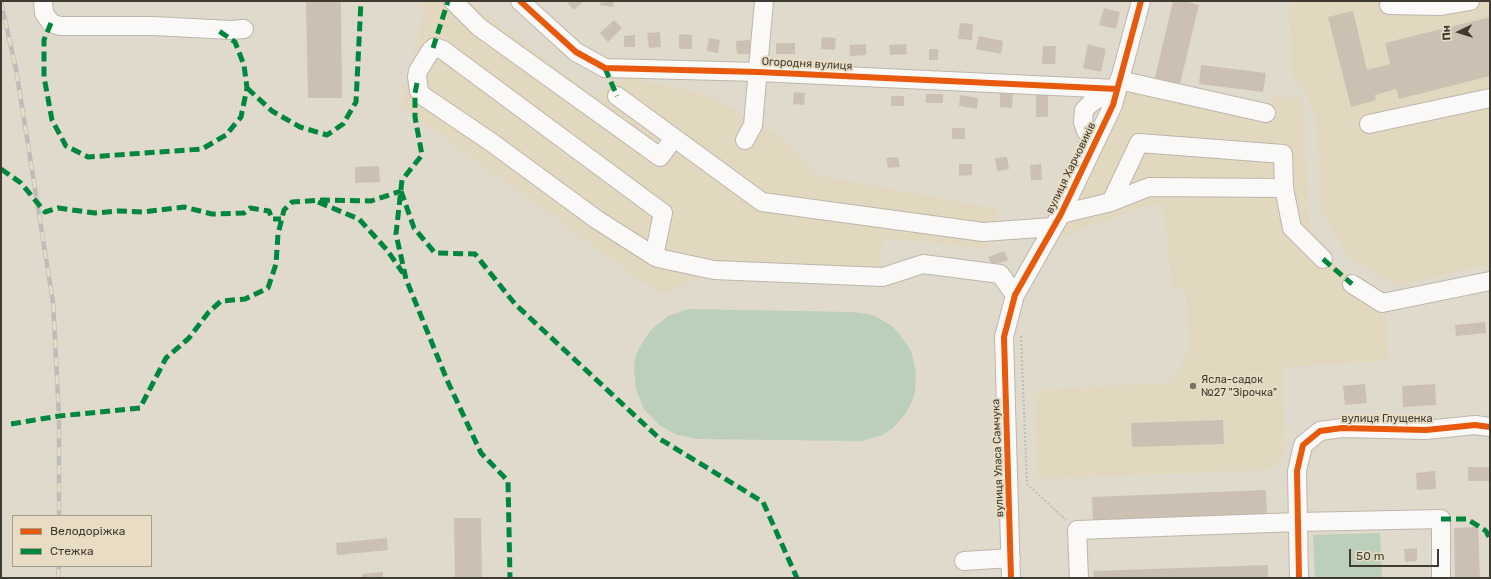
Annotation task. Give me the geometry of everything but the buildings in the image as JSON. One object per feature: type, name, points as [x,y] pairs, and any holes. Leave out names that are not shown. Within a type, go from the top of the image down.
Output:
[{"type":"street","points":[[43,1],[44,13],[51,23],[60,26],[154,26],[231,30],[244,29]]},
{"type":"street","points":[[453,1],[479,26],[660,157],[674,138]]},
{"type":"street","name":"Огородня вулиця","points":[[520,1],[576,52],[605,68],[1118,85],[1266,113]]},
{"type":"street","points":[[745,140],[753,125],[764,1]]},
{"type":"street","name":"вулиця Харчовиків","points":[[1012,335],[1014,295],[1057,221],[1113,105],[1141,1]]},
{"type":"street","points":[[1389,5],[1441,6],[1470,1]]},
{"type":"street","points":[[654,256],[663,213],[443,50],[433,48],[418,71],[417,77],[419,91],[423,96],[491,142],[596,219],[654,256],[658,258],[714,270],[882,277],[923,264],[1000,274],[1014,295]]},
{"type":"street","points":[[1098,137],[1086,131],[1083,122],[1084,110],[1092,102],[1118,85]]},
{"type":"street","points":[[617,96],[762,202],[983,232],[1057,221],[1149,187],[1284,188]]},
{"type":"street","points":[[1370,124],[1490,98]]},
{"type":"street","points":[[1111,202],[1139,143],[1283,154],[1284,188],[1292,228],[1323,259]]},
{"type":"street","points":[[1352,284],[1382,302],[1490,281]]},
{"type":"street","name":"вулиця Уласа Самчука","points":[[1011,578],[1012,335]]},
{"type":"street","name":"вулиця Глущенка","points":[[1299,578],[1297,471],[1303,445],[1320,431],[1342,428],[1426,430],[1474,425],[1490,427]]},
{"type":"street","points":[[1078,578],[1077,530],[1298,522],[1441,519],[1441,578]]},
{"type":"street","points":[[964,561],[1011,558]]},
{"type":"path","points":[[1012,335],[1027,484],[1077,530]]},
{"type":"shaded area","points":[[416,1],[468,1],[594,96],[625,77],[710,95],[787,141],[813,174],[999,209],[987,249],[883,238],[879,278],[705,276],[661,295],[401,106],[424,12]]},
{"type":"shaded area","points":[[1289,1],[1490,1],[1490,264],[1394,286],[1348,256],[1321,211],[1316,119],[1306,93],[1292,76]]},
{"type":"shaded area","points":[[1127,91],[1269,120],[1272,96],[1302,98],[1311,237],[1328,258],[1351,278],[1385,297],[1388,361],[1282,367],[1285,451],[1271,470],[1038,479],[1035,390],[1172,382],[1190,348],[1185,287],[1172,287],[1163,205],[1140,207],[1063,238],[1059,227],[1113,128]]},
{"type":"green space","points":[[688,309],[852,312],[873,315],[892,326],[899,333],[911,351],[916,372],[915,393],[906,413],[892,429],[882,435],[862,441],[699,439],[677,435],[659,425],[644,409],[636,390],[634,368],[635,358],[639,348],[651,330],[668,316]]},
{"type":"green space","points":[[1380,533],[1382,578],[1315,578],[1313,535]]},
{"type":"railway","points":[[1,2],[16,69],[53,302],[59,416],[59,515]]},
{"type":"railway","points":[[58,578],[59,567]]},
{"type":"marked path","points":[[247,88],[272,111],[300,127],[327,135],[343,124],[356,102],[361,1]]},
{"type":"marked path","points":[[433,48],[448,1]]},
{"type":"marked path","points":[[51,23],[44,40],[44,77],[52,120],[66,146],[88,157],[202,149],[226,135],[241,117],[247,88],[244,65],[235,42],[216,29]]},
{"type":"marked path","points":[[605,68],[617,96]]},
{"type":"marked path","points":[[417,83],[415,93],[415,117],[422,155],[402,180],[396,234],[406,279],[447,380],[481,453],[508,481],[510,578]]},
{"type":"marked path","points":[[1,169],[21,183],[45,212],[58,208],[95,213],[118,211],[143,212],[184,207],[212,214],[244,213],[250,208],[269,211],[272,219],[281,219]]},
{"type":"marked path","points":[[401,191],[414,228],[435,253],[475,254],[515,304],[660,439],[763,502],[797,578]]},
{"type":"marked path","points":[[11,424],[59,416],[140,408],[166,358],[189,338],[208,313],[221,301],[245,299],[268,288],[276,264],[278,234],[284,210],[292,202],[324,200],[371,201],[401,191]]},
{"type":"marked path","points":[[318,202],[359,219],[387,250],[403,273]]},
{"type":"marked path","points":[[1323,259],[1352,284]]},
{"type":"marked path","points":[[1441,519],[1467,519],[1486,531],[1490,539]]},
{"type":"cycle path","points":[[520,1],[576,52],[605,68],[758,72],[1117,89]]},
{"type":"cycle path","points":[[1011,578],[1004,337],[1015,295],[1061,214],[1113,105],[1141,1]]},
{"type":"cycle path","points":[[1299,578],[1297,471],[1303,445],[1320,431],[1342,428],[1426,430],[1475,425],[1490,427]]},
{"type":"place","name":"Ясла-садок №27 \"Зірочка\"","points":[[1193,386]]}]
